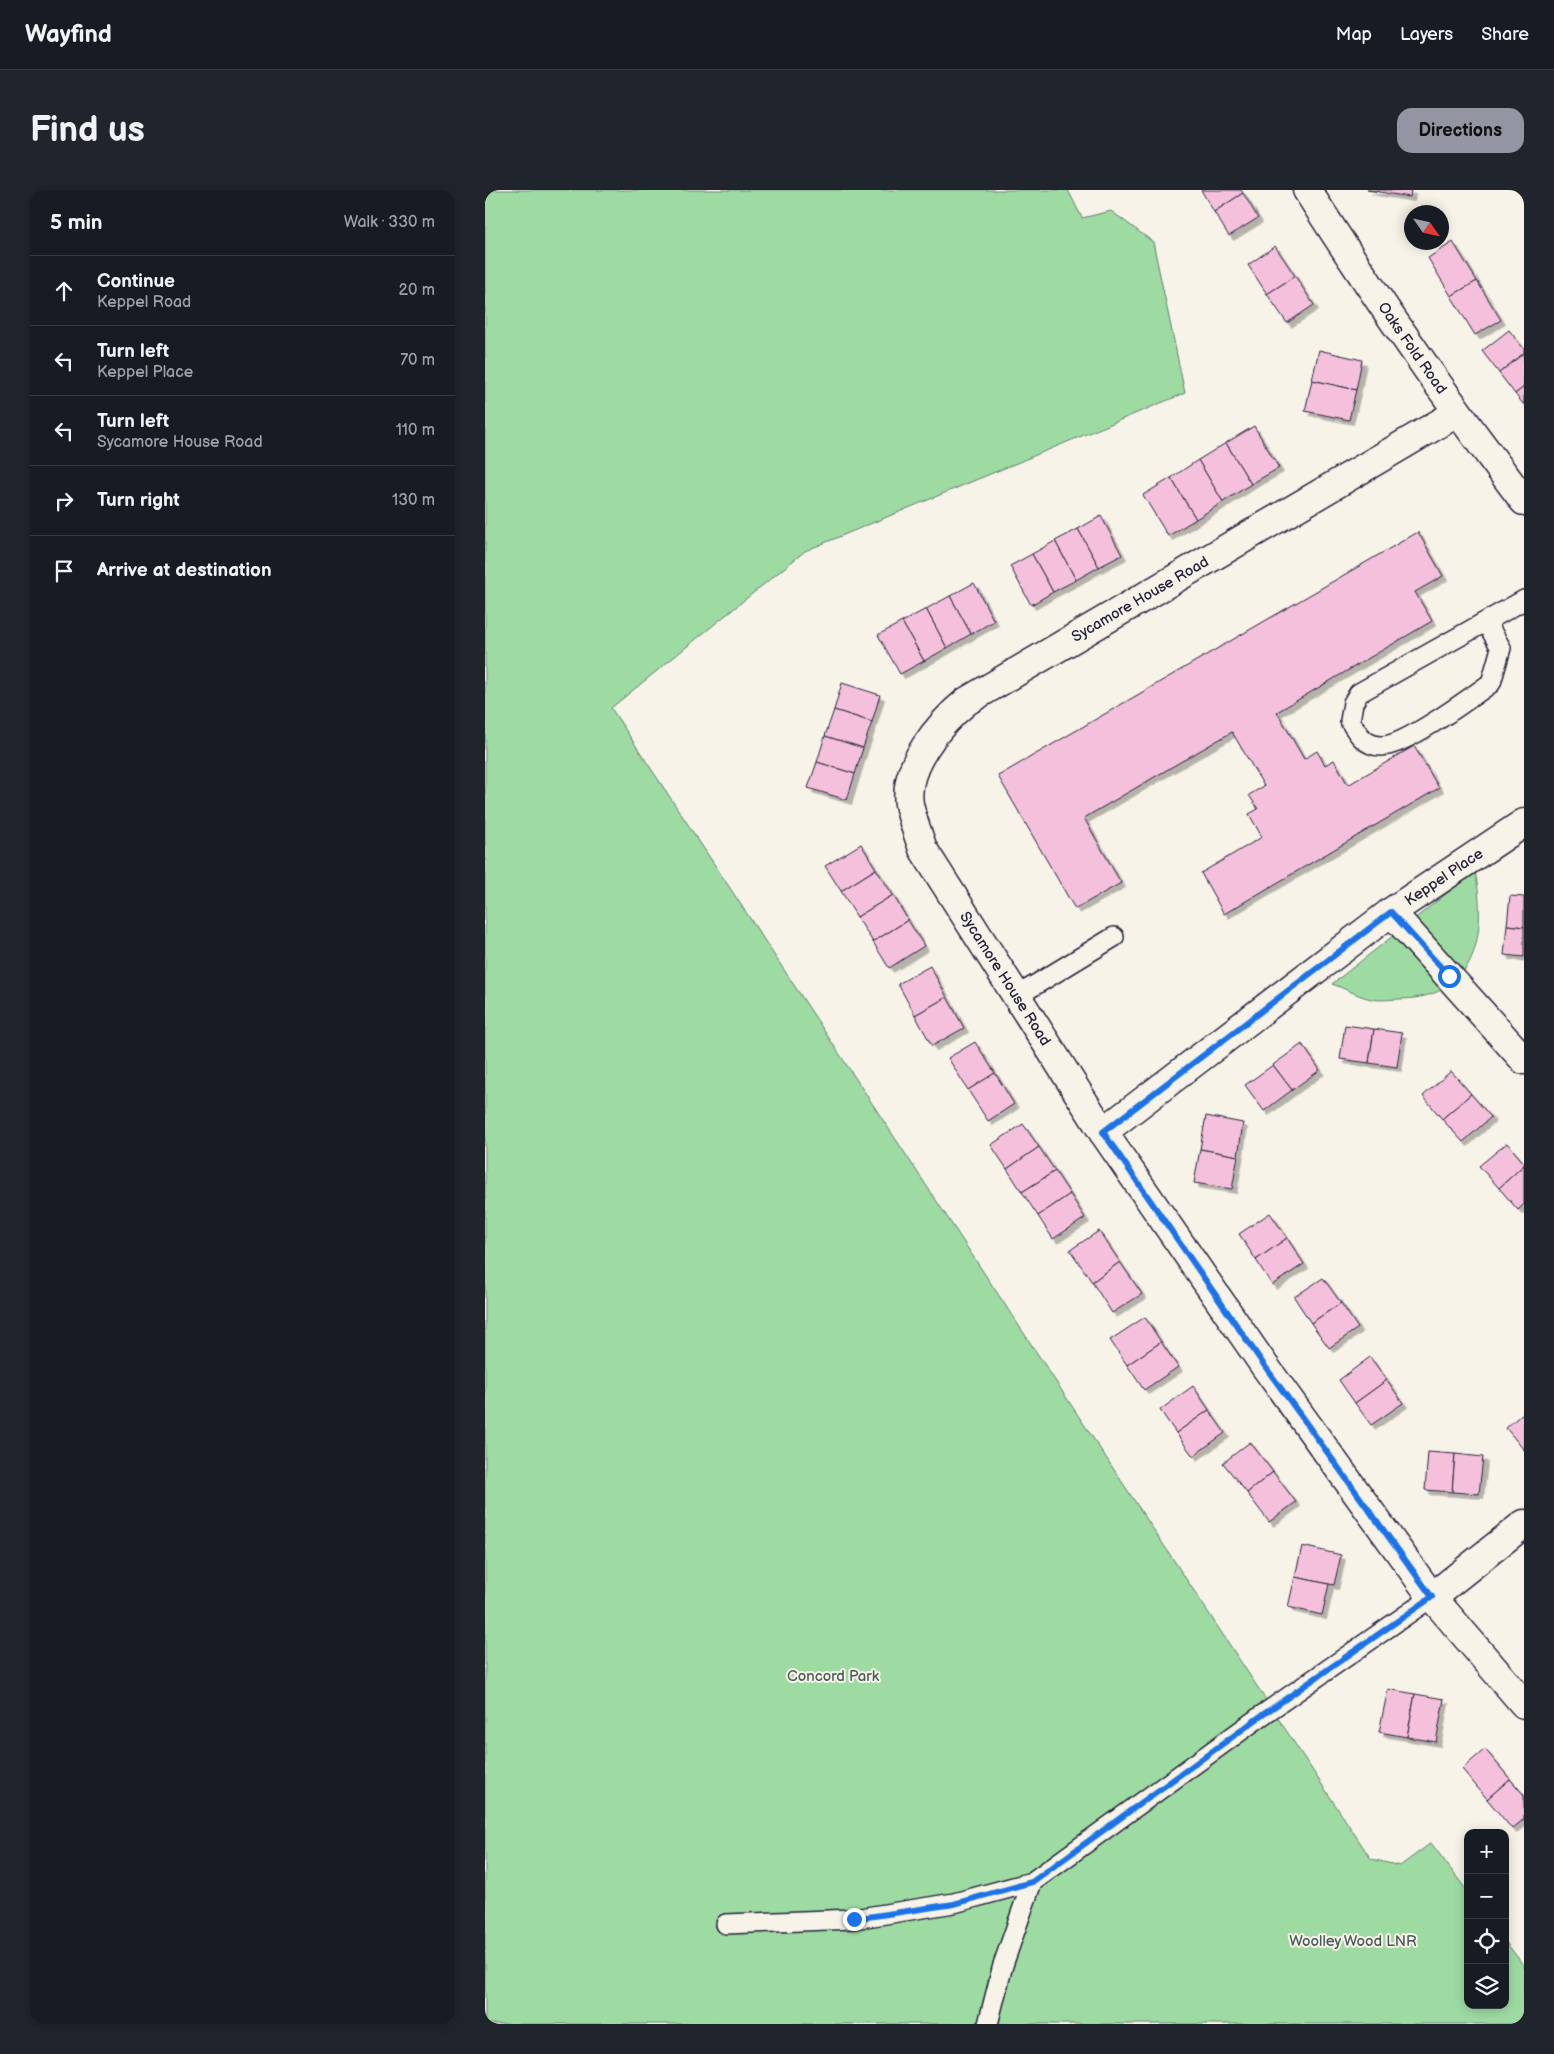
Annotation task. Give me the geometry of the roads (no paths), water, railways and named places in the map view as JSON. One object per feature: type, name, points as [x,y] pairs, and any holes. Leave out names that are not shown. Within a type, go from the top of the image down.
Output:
[{"type":"street","name":"Oaks Fold Road","points":[[1307,190],[1358,270],[1457,413],[1524,501]]},
{"type":"street","name":"Sycamore House Road","points":[[1457,413],[967,701],[949,716],[919,758],[911,780],[909,803],[923,849],[1103,1132],[1264,1365],[1432,1597],[1524,1704]]},
{"type":"street","name":"Keppel Place","points":[[1103,1132],[1391,912],[1524,823]]},
{"type":"street","points":[[1391,912],[1524,1060]]},
{"type":"street","points":[[1432,1597],[1524,1524]]},
{"type":"lane","points":[[1486,622],[1501,648],[1491,683],[1406,739],[1381,746],[1361,739],[1350,721],[1353,703],[1359,693],[1524,600]]},
{"type":"lane","points":[[1017,996],[1114,938]]},
{"type":"lane","points":[[726,1924],[854,1919],[954,1904],[1032,1882],[1261,1716],[1432,1597]]},
{"type":"lane","points":[[988,2024],[1003,1965],[1032,1882]]},
{"type":"park label","name":"Concord Park","points":[[833,1676]]},
{"type":"park label","name":"Woolley Wood LNR","points":[[1353,1941]]}]
